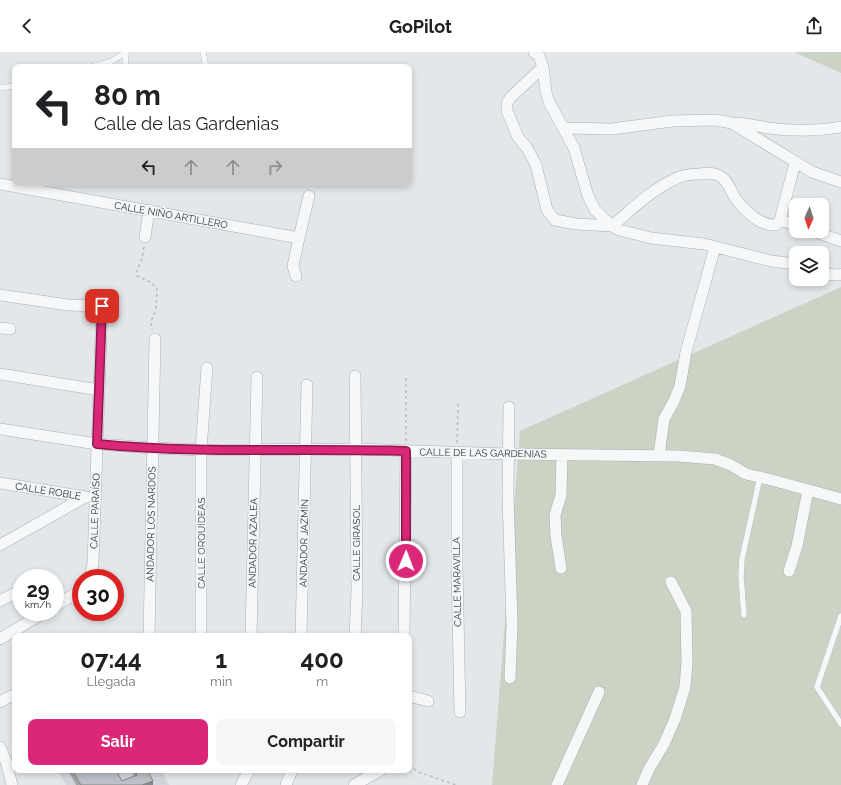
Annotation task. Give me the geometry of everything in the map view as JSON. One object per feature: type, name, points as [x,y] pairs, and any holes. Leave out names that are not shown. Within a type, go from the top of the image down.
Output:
[{"type":"street","points":[[534,52],[539,56],[543,67],[546,92],[549,102],[574,148],[588,196],[595,210],[612,226],[619,230],[651,238],[704,244],[771,261],[789,263]]},
{"type":"street","points":[[543,67],[511,97],[507,103],[507,111],[518,137],[527,148],[536,165],[547,210],[556,220],[576,224],[612,226],[657,189],[674,178],[692,174],[707,173],[718,175],[727,182],[736,199],[750,215],[766,224],[776,225],[780,220],[795,162]]},
{"type":"street","points":[[564,128],[612,129],[672,121],[715,120],[768,128],[830,129],[841,127]]},
{"type":"street","points":[[732,123],[812,172],[841,182]]},
{"type":"street","name":"CALLE NIÑO ARTILLERO","points":[[0,184],[298,238]]},
{"type":"street","points":[[296,276],[293,266],[298,238],[309,196]]},
{"type":"street","points":[[145,237],[149,210]]},
{"type":"street","points":[[780,220],[789,223]]},
{"type":"street","points":[[829,237],[841,241]]},
{"type":"street","points":[[659,455],[664,419],[680,386],[686,352],[714,247]]},
{"type":"street","points":[[829,274],[841,274]]},
{"type":"street","name":"CALLE PARAÍSO","points":[[0,295],[68,305],[102,306],[97,444],[90,498],[93,563],[92,569]]},
{"type":"street","name":"ANDADOR LOS NARDOS","points":[[149,633],[155,339]]},
{"type":"street","name":"CALLE ORQUÍDEAS","points":[[201,633],[201,450],[207,368]]},
{"type":"street","points":[[0,374],[99,390]]},
{"type":"street","name":"CALLE GIRASOL","points":[[355,376],[355,633]]},
{"type":"street","name":"ANDADOR AZALEA","points":[[251,633],[256,377]]},
{"type":"street","name":"ANDADOR JAZMÍN","points":[[301,633],[307,385]]},
{"type":"street","points":[[509,407],[508,454],[512,626],[510,678]]},
{"type":"street","name":"CALLE DE LAS GARDENIAS","points":[[0,429],[97,444],[152,448],[201,450],[356,449],[508,454],[659,455],[715,459],[731,465],[746,474],[841,499]]},
{"type":"street","points":[[404,633],[406,451]]},
{"type":"street","name":"CALLE MARAVILLA","points":[[457,452],[456,565],[460,712]]},
{"type":"street","points":[[561,568],[556,536],[555,515],[561,495],[562,455]]},
{"type":"street","name":"CALLE ROBLE","points":[[0,483],[90,498]]},
{"type":"street","points":[[789,571],[797,546],[808,490]]},
{"type":"street","points":[[3,541],[90,498]]},
{"type":"street","points":[[642,785],[649,769],[664,744],[685,687],[687,664],[686,611],[671,582]]},
{"type":"street","points":[[0,601],[12,595]]},
{"type":"street","points":[[0,639],[30,621]]},
{"type":"street","points":[[557,785],[600,692]]},
{"type":"street","points":[[0,702],[12,696]]},
{"type":"street","points":[[412,697],[428,700]]},
{"type":"street","points":[[0,747],[7,760],[12,785]]},
{"type":"street","points":[[241,785],[248,773]]},
{"type":"street","points":[[286,785],[291,773]]},
{"type":"street","points":[[354,785],[376,773]]},
{"type":"lane","points":[[203,52],[205,64]]},
{"type":"lane","points":[[102,64],[110,62],[127,53]]},
{"type":"lane","points":[[126,64],[127,53]]},
{"type":"lane","points":[[0,88],[12,86]]},
{"type":"lane","points":[[744,615],[741,577],[742,559],[760,477]]},
{"type":"lane","points":[[841,616],[817,687],[841,724]]},
{"type":"path","points":[[145,237],[142,259],[136,273],[138,276],[150,282],[157,288],[156,308],[151,322],[155,339]]},
{"type":"path","points":[[406,376],[406,451]]},
{"type":"path","points":[[457,452],[458,403]]},
{"type":"path","points":[[412,767],[418,772],[456,785]]},
{"type":"shaded area","points":[[794,52],[841,52],[841,73]]},
{"type":"shaded area","points":[[841,287],[841,785],[492,785],[520,431]]},
{"type":"shaded area","points":[[60,773],[163,773],[169,785],[66,785]]},
{"type":"building","points":[[74,773],[118,773],[122,781],[137,775],[136,773],[149,773],[153,781],[142,785],[81,785]]},
{"type":"route","points":[[102,306],[97,444],[124,447],[201,450],[356,449],[406,451],[406,561]]}]
